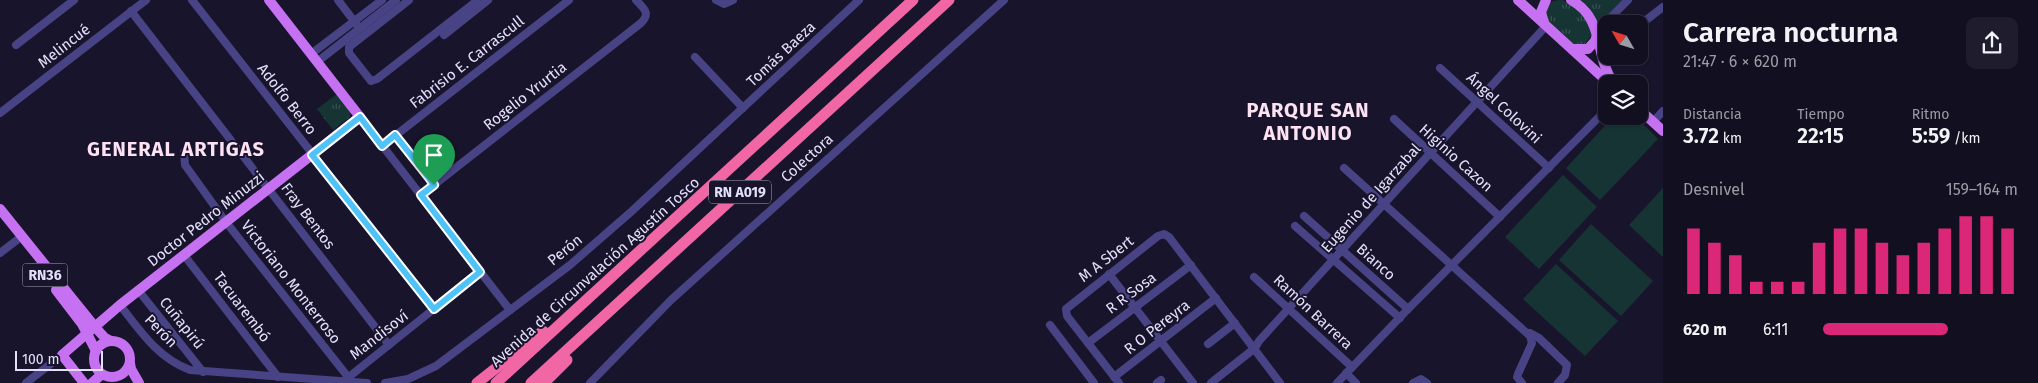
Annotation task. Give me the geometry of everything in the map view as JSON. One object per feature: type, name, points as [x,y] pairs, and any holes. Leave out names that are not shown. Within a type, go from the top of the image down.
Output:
[{"type":"highway","name":"Avenida de Circunvalación Agustín Tosco","points":[[496,383],[913,0]]},
{"type":"highway","name":"RN A019","points":[[531,383],[948,0]]},
{"type":"highway","points":[[544,383],[622,307],[677,249]]},
{"type":"highway","points":[[477,383],[593,295]]},
{"type":"main road","points":[[269,0],[360,117]]},
{"type":"main road","points":[[1518,0],[1602,75]]},
{"type":"main road","points":[[1546,0],[1541,12],[1542,20],[1546,26]]},
{"type":"main road","points":[[1571,0],[1589,16],[1597,31],[1604,65],[1608,75]]},
{"type":"main road","points":[[1572,49],[1588,49],[1596,41],[1597,31]]},
{"type":"main road","name":"Doctor Pedro Minuzzi","points":[[62,355],[138,290],[360,117]]},
{"type":"main road","points":[[1648,117],[1663,131]]},
{"type":"main road","name":"RN36","points":[[0,209],[91,331],[96,351],[95,365],[102,374]]},
{"type":"main road","name":"RN36","points":[[0,218],[91,331],[111,341],[120,343],[128,349],[130,363],[135,378],[139,383]]},
{"type":"main road","points":[[96,351],[102,344],[111,341]]},
{"type":"main road","points":[[62,355],[84,383]]},
{"type":"main road","points":[[92,383],[102,374],[118,380],[130,363]]},
{"type":"street","points":[[16,45],[74,0]]},
{"type":"street","name":"Melincué","points":[[0,113],[146,0]]},
{"type":"street","name":"Adolfo Berro","points":[[192,0],[434,309]]},
{"type":"street","points":[[338,0],[360,28]]},
{"type":"street","points":[[314,58],[354,21],[382,0]]},
{"type":"street","points":[[314,58],[360,28],[396,0]]},
{"type":"street","points":[[409,0],[349,47],[349,53],[371,81],[377,79],[478,0]]},
{"type":"street","points":[[444,35],[488,0]]},
{"type":"street","name":"Fabrisio E. Carrascull","points":[[382,146],[569,0]]},
{"type":"street","name":"Rogelio Yrurtia","points":[[421,195],[646,18],[645,10],[636,0]]},
{"type":"street","points":[[717,1],[724,4],[733,0]]},
{"type":"street","name":"Tomás Baeza","points":[[744,108],[859,0]]},
{"type":"street","name":"Colectora","points":[[590,383],[665,306],[1004,0]]},
{"type":"street","points":[[1597,31],[1628,0]]},
{"type":"street","points":[[1648,18],[1663,7]]},
{"type":"street","name":"Fray Bentos","points":[[131,11],[389,344]]},
{"type":"street","name":"Eugenio de Igarzabal","points":[[1211,383],[1255,348],[1289,308],[1546,26]]},
{"type":"street","points":[[695,57],[744,108]]},
{"type":"street","name":"Ángel Colovini","points":[[1440,68],[1549,168]]},
{"type":"street","name":"Perón","points":[[385,383],[408,380],[436,366],[570,265],[618,224],[744,108]]},
{"type":"street","points":[[1653,122],[1663,111]]},
{"type":"street","points":[[360,117],[510,310]]},
{"type":"street","points":[[1337,383],[1408,308],[1598,118]]},
{"type":"street","name":"Higinio Cazon","points":[[1394,119],[1500,217]]},
{"type":"street","points":[[395,135],[434,185]]},
{"type":"street","name":"Victoriano Monterroso","points":[[184,152],[185,165],[226,222],[348,377]]},
{"type":"street","points":[[1344,168],[1526,332],[1532,340],[1517,377],[1522,383]]},
{"type":"street","name":"Bianco","points":[[1304,216],[1408,308]]},
{"type":"street","points":[[1295,226],[1400,318]]},
{"type":"street","name":"M A Sbert","points":[[1088,343],[1067,316],[1066,309],[1158,236],[1164,234],[1169,237],[1190,265]]},
{"type":"street","points":[[0,253],[17,240]]},
{"type":"street","name":"Tacuarembó","points":[[184,255],[278,377]]},
{"type":"street","points":[[1190,265],[1280,383]]},
{"type":"street","name":"R R Sosa","points":[[1088,343],[1190,265]]},
{"type":"street","name":"Mandisoví","points":[[341,382],[480,272]]},
{"type":"street","points":[[1109,274],[1193,383]]},
{"type":"street","name":"Ramón Barrera","points":[[1254,277],[1352,367]]},
{"type":"street","name":"Cuñapirú","points":[[138,290],[203,372]]},
{"type":"street","name":"R O Pereyra","points":[[1116,380],[1216,298]]},
{"type":"street","name":"Perón","points":[[120,305],[145,337],[166,358],[181,366],[203,372],[367,383]]},
{"type":"street","points":[[1208,344],[1235,323]]},
{"type":"street","points":[[1050,325],[1094,383]]},
{"type":"street","points":[[1526,332],[1539,338],[1564,360],[1567,370],[1566,375],[1558,383]]},
{"type":"street","points":[[1088,343],[1116,380]]},
{"type":"street","points":[[26,383],[62,355]]},
{"type":"street","name":"Ramón Barrera","points":[[1346,374],[1356,383]]},
{"type":"street","points":[[1416,381],[1427,383]]},
{"type":"green space","points":[[1563,0],[1578,10],[1588,23],[1592,34],[1585,44],[1576,46],[1547,21],[1544,9],[1552,2]]},
{"type":"green space","points":[[1580,0],[1623,0],[1608,15],[1598,15],[1598,23],[1589,7]]},
{"type":"green space","points":[[337,94],[350,111],[350,117],[333,130],[317,109]]},
{"type":"green space","points":[[1606,125],[1644,125],[1658,139],[1600,200],[1566,168]]},
{"type":"green space","points":[[1563,175],[1597,207],[1539,269],[1505,237]]},
{"type":"green space","points":[[1663,188],[1663,257],[1629,225]]},
{"type":"green space","points":[[1591,224],[1653,281],[1621,316],[1559,260]]},
{"type":"green space","points":[[1556,264],[1618,321],[1585,356],[1523,299]]},
{"type":"district","name":"PARQUE SAN ANTONIO","points":[[1308,122]]},
{"type":"district","name":"GENERAL ARTIGAS","points":[[176,149]]},
{"type":"route","points":[[360,117],[382,146],[395,135],[434,185],[421,195],[480,272],[434,309],[312,155],[360,117]]}]
